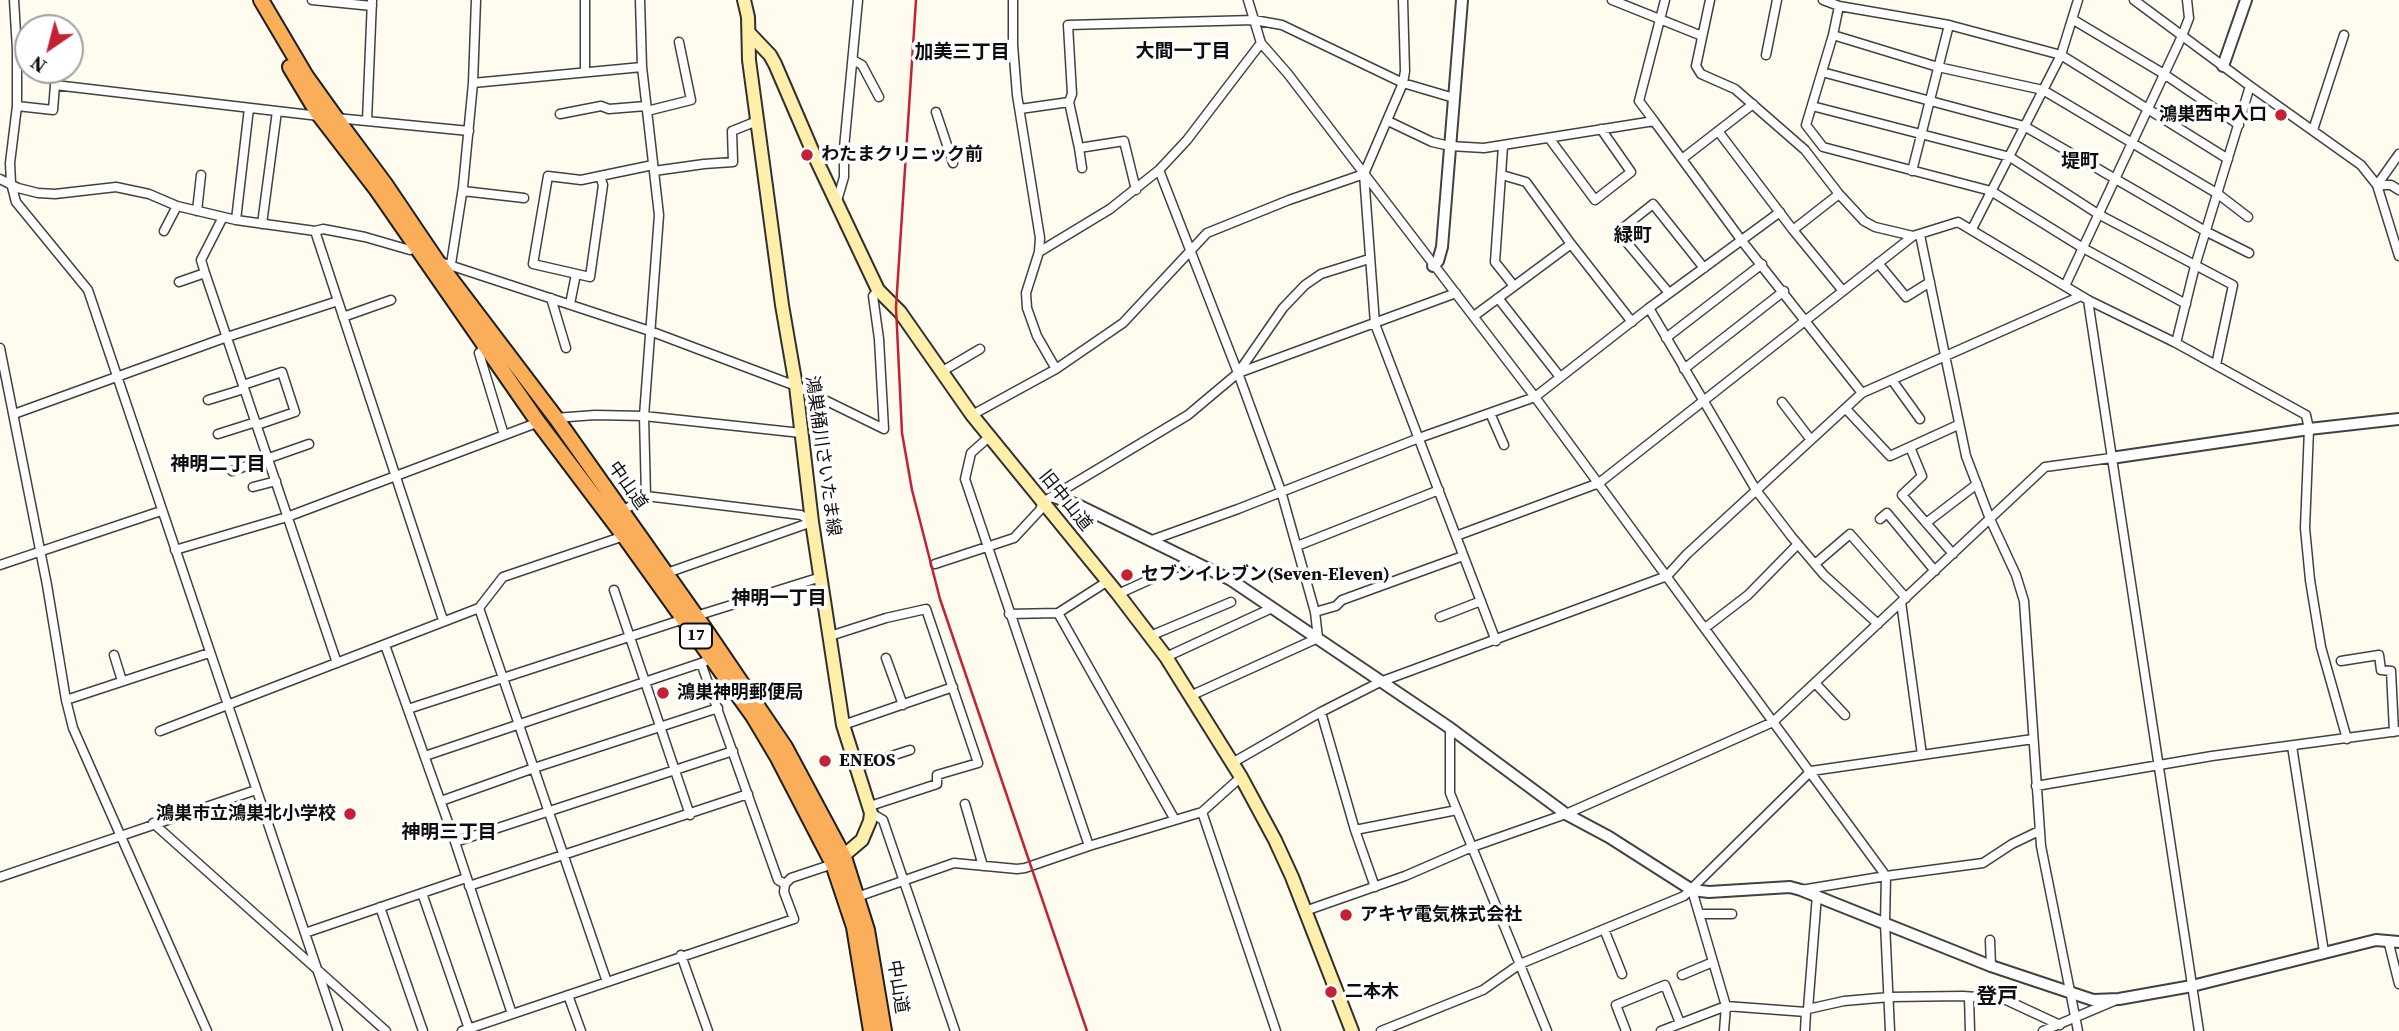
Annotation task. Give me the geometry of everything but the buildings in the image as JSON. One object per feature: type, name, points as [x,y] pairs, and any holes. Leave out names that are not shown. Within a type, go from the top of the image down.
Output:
[{"type":"highway","name":"中山道","points":[[250,0],[320,116],[377,190],[538,422],[624,536],[690,617],[785,747],[857,897],[867,930],[884,1031]]},
{"type":"highway","name":"中山道","points":[[261,0],[306,76],[556,418],[664,573],[690,617],[707,661],[753,716],[778,758],[838,860],[854,928],[871,1031]]},
{"type":"main road","points":[[744,0],[749,33]]},
{"type":"main road","name":"鴻巣桶川さいたま線","points":[[749,33],[749,60],[757,121],[843,725],[870,810]]},
{"type":"main road","name":"旧中山道","points":[[749,33],[770,55],[878,290],[900,312],[989,437],[1049,500],[1166,657],[1233,763],[1276,841],[1352,1031]]},
{"type":"main road","points":[[838,860],[862,840],[870,821],[870,810]]},
{"type":"street","points":[[14,0],[17,106],[10,163],[16,202],[89,290],[161,511],[338,1031]]},
{"type":"street","points":[[312,0],[372,3],[367,121]]},
{"type":"street","points":[[476,0],[474,83],[463,191],[444,263],[650,331],[796,386],[884,429],[873,296],[878,290]]},
{"type":"street","points":[[585,0],[585,72]]},
{"type":"street","points":[[640,0],[642,66],[659,215],[644,416],[646,496]]},
{"type":"street","points":[[837,201],[844,177],[844,148],[858,0]]},
{"type":"street","points":[[1013,0],[1013,46],[1020,109],[1040,238],[1040,251],[1026,293],[1027,308],[1037,336],[1056,369]]},
{"type":"street","points":[[1248,0],[1261,43],[1288,74],[1535,397],[1886,876],[1885,923],[1891,1031]]},
{"type":"street","points":[[1403,0],[1403,83],[1364,174],[1375,324],[1496,640]]},
{"type":"street","points":[[1433,266],[1438,261],[1442,247],[1462,0]]},
{"type":"street","points":[[1612,0],[1702,36]]},
{"type":"street","points":[[1665,0],[1639,101],[1742,241],[1862,393]]},
{"type":"street","points":[[1710,0],[1696,66],[1701,74],[1735,89],[1753,104],[1804,150],[1864,221],[1875,227],[1917,235]]},
{"type":"street","points":[[1766,55],[1777,0]]},
{"type":"street","points":[[1823,0],[1839,6],[1852,4],[1949,25],[2061,55],[2228,159]]},
{"type":"street","points":[[1972,229],[2061,55],[2078,0]]},
{"type":"street","points":[[2134,0],[2361,164],[2377,185],[2399,256]]},
{"type":"street","points":[[2065,286],[2182,36],[2189,18],[2187,0]]},
{"type":"street","points":[[2223,66],[2246,0]]},
{"type":"street","points":[[1839,6],[1806,125],[1823,147],[1991,191],[2083,248],[2186,303]]},
{"type":"street","points":[[2072,19],[2164,74],[2239,124]]},
{"type":"street","points":[[1082,168],[1069,102],[1072,94],[1068,25],[1254,20],[1282,25],[1403,83],[1454,98]]},
{"type":"street","points":[[1912,171],[1949,25]]},
{"type":"street","points":[[1833,35],[1938,67],[2043,90],[2218,194],[2248,217]]},
{"type":"street","points":[[2313,130],[2344,35]]},
{"type":"street","points":[[560,114],[601,106],[608,109],[647,109],[691,100],[678,42]]},
{"type":"street","points":[[1040,251],[1136,190],[1159,170],[1187,140],[1261,43]]},
{"type":"street","points":[[853,60],[862,65],[879,97]]},
{"type":"street","points":[[474,83],[642,66]]},
{"type":"street","points":[[1822,72],[2024,126],[2207,232],[2249,253]]},
{"type":"street","points":[[17,106],[52,110],[55,85],[320,116]]},
{"type":"street","points":[[2176,343],[2195,265],[2250,86]]},
{"type":"street","points":[[1020,109],[1069,102]]},
{"type":"street","points":[[1682,159],[1753,104]]},
{"type":"street","points":[[1812,106],[2010,157],[2098,214],[2232,285],[2216,365]]},
{"type":"street","points":[[236,220],[249,108]]},
{"type":"street","points":[[262,224],[277,111]]},
{"type":"street","points":[[936,112],[953,163]]},
{"type":"street","points":[[336,118],[469,131]]},
{"type":"street","points":[[600,176],[603,185],[590,277],[533,264],[548,176],[581,180],[600,176],[654,168],[733,162],[732,131],[757,121]]},
{"type":"street","points":[[1388,121],[1432,142],[1450,146],[1503,146],[1654,121]]},
{"type":"street","points":[[1549,138],[1595,200],[1631,172],[1601,129]]},
{"type":"street","points":[[1718,131],[1843,291]]},
{"type":"street","points":[[1079,148],[1124,141],[1136,190]]},
{"type":"street","points":[[1503,146],[1495,262],[1514,286]]},
{"type":"street","points":[[2377,185],[2399,154]]},
{"type":"street","points":[[1159,170],[1281,491],[1315,612],[1318,638]]},
{"type":"street","points":[[972,415],[1056,369],[1123,323],[1207,233],[1364,174]]},
{"type":"street","points":[[197,211],[201,175]]},
{"type":"street","points":[[1502,175],[1526,182],[1632,322]]},
{"type":"street","points":[[0,179],[18,188],[38,193],[55,194],[116,187],[149,194],[177,206],[236,220],[315,231],[323,229],[410,250],[415,246]]},
{"type":"street","points":[[2377,185],[2391,185],[2399,190]]},
{"type":"street","points":[[463,191],[524,198]]},
{"type":"street","points":[[1793,230],[1839,194]]},
{"type":"street","points":[[1669,293],[1618,232],[1653,204],[1703,268]]},
{"type":"street","points":[[164,231],[177,206]]},
{"type":"street","points":[[1152,540],[1419,438],[1535,397],[1649,308],[1780,212]]},
{"type":"street","points":[[223,217],[201,260],[337,663]]},
{"type":"street","points":[[1456,536],[1599,483],[1878,263],[1917,235],[1958,222],[2084,298],[2176,343],[2304,413],[2309,429],[2305,528],[2310,580],[2321,647],[2347,739]]},
{"type":"street","points":[[315,231],[443,620]]},
{"type":"street","points":[[1917,235],[1930,282],[1966,456],[1990,519],[2016,575],[2024,601],[2039,831],[2078,1031]]},
{"type":"street","points":[[1474,316],[1571,244]]},
{"type":"street","points":[[935,564],[1014,538],[1049,500],[1188,415],[1238,373],[1283,308],[1305,285],[1321,274],[1369,259]]},
{"type":"street","points":[[1878,263],[1906,297],[1930,282]]},
{"type":"street","points":[[1666,338],[1762,264]]},
{"type":"street","points":[[179,282],[205,273]]},
{"type":"street","points":[[570,304],[576,274]]},
{"type":"street","points":[[1684,369],[1783,291]]},
{"type":"street","points":[[1238,373],[1456,293]]},
{"type":"street","points":[[551,298],[566,348]]},
{"type":"street","points":[[1499,298],[1560,377]]},
{"type":"street","points":[[1233,763],[1321,712],[1380,682],[1667,576],[1862,393],[2084,298]]},
{"type":"street","points":[[2084,298],[2199,1031]]},
{"type":"street","points":[[343,317],[391,300]]},
{"type":"street","points":[[14,414],[227,337],[338,301]]},
{"type":"street","points":[[1649,308],[1756,490],[1815,564],[1878,624]]},
{"type":"street","points":[[486,346],[479,354],[504,435]]},
{"type":"street","points":[[0,348],[73,728],[207,1031]]},
{"type":"street","points":[[941,372],[979,349]]},
{"type":"street","points":[[208,400],[282,372],[295,412],[218,434]]},
{"type":"street","points":[[1892,380],[1920,419]]},
{"type":"street","points":[[1782,402],[1811,440]]},
{"type":"street","points":[[1846,409],[1890,456],[1958,425]]},
{"type":"street","points":[[1490,412],[1503,444]]},
{"type":"street","points":[[175,550],[287,517],[396,474],[538,422],[556,418],[595,415],[644,416],[802,433]]},
{"type":"street","points":[[1305,911],[1566,814],[1773,722],[2045,467],[2309,429],[2399,419]]},
{"type":"street","points":[[989,437],[971,453],[964,479],[1089,846]]},
{"type":"street","points":[[232,471],[309,444]]},
{"type":"street","points":[[1910,447],[1922,476],[1902,495],[1953,554]]},
{"type":"street","points":[[253,487],[276,481]]},
{"type":"street","points":[[1926,523],[1977,484]]},
{"type":"street","points":[[1297,547],[1439,491]]},
{"type":"street","points":[[621,512],[646,496],[801,515],[813,522]]},
{"type":"street","points":[[1049,500],[1078,505],[1231,580],[1450,728],[1566,814],[1609,836],[1692,890],[1709,892],[1790,887],[1801,890],[1992,965],[2093,1000],[2119,999],[2192,986],[2376,940],[2393,941],[2399,984]]},
{"type":"street","points":[[0,565],[161,511]]},
{"type":"street","points":[[1880,519],[1887,513],[1935,571]]},
{"type":"street","points":[[664,573],[813,522]]},
{"type":"street","points":[[1815,564],[1850,534],[1904,600],[1922,755]]},
{"type":"street","points":[[160,731],[479,608],[503,578],[624,536]]},
{"type":"street","points":[[1705,628],[1748,595],[1798,544]]},
{"type":"street","points":[[1315,612],[1336,607],[1342,600],[1464,556]]},
{"type":"street","points":[[1118,594],[1194,560]]},
{"type":"street","points":[[408,709],[821,577]]},
{"type":"street","points":[[1009,614],[1058,613],[1108,581]]},
{"type":"street","points":[[614,590],[690,815]]},
{"type":"street","points":[[1440,617],[1481,601]]},
{"type":"street","points":[[1150,636],[1231,602]]},
{"type":"street","points":[[479,608],[607,982]]},
{"type":"street","points":[[1166,657],[1272,608]]},
{"type":"street","points":[[830,636],[886,618],[926,609],[978,762],[937,775],[937,784],[870,810]]},
{"type":"street","points":[[1058,613],[1175,820]]},
{"type":"street","points":[[1190,696],[1318,638]]},
{"type":"street","points":[[385,645],[512,1014]]},
{"type":"street","points":[[66,700],[209,653]]},
{"type":"street","points":[[114,654],[122,681]]},
{"type":"street","points":[[2036,786],[2212,756],[2397,732],[2395,671],[2381,670],[2379,655],[2341,661]]},
{"type":"street","points":[[886,658],[903,705]]},
{"type":"street","points":[[425,756],[707,661],[718,708],[778,880],[785,884]]},
{"type":"street","points":[[1816,684],[1845,715]]},
{"type":"street","points":[[843,725],[953,687]]},
{"type":"street","points":[[440,801],[718,708]]},
{"type":"street","points":[[1321,712],[1355,830],[1375,887]]},
{"type":"street","points":[[1450,728],[1450,793],[1547,1031]]},
{"type":"street","points":[[1381,1031],[1483,990],[1520,964],[1684,896],[1811,771],[2033,739]]},
{"type":"street","points":[[2292,746],[2324,952]]},
{"type":"street","points":[[857,767],[910,750]]},
{"type":"street","points":[[455,842],[733,751]]},
{"type":"street","points":[[857,897],[954,863],[1025,868],[1202,812],[1241,777]]},
{"type":"street","points":[[0,877],[120,834],[256,790]]},
{"type":"street","points":[[305,933],[422,893],[564,855],[748,794]]},
{"type":"street","points":[[965,804],[984,866]]},
{"type":"street","points":[[870,810],[883,820],[955,1031]]},
{"type":"street","points":[[1355,830],[1457,810]]},
{"type":"street","points":[[1202,812],[1276,1031]]},
{"type":"street","points":[[153,823],[386,1031]]},
{"type":"street","points":[[1801,890],[1983,863],[2012,844],[2039,831]]},
{"type":"street","points":[[422,893],[466,1030],[681,955],[794,919],[784,891],[785,884],[791,878],[838,860]]},
{"type":"street","points":[[1692,890],[1726,1006],[1724,1031]]},
{"type":"street","points":[[1805,1031],[1817,895]]},
{"type":"street","points":[[380,907],[423,1031]]},
{"type":"street","points":[[1699,914],[1732,914]]},
{"type":"street","points":[[1604,929],[1622,974]]},
{"type":"street","points":[[1990,940],[1992,965]]},
{"type":"street","points":[[681,955],[708,1031]]},
{"type":"street","points":[[1682,975],[1713,962]]},
{"type":"street","points":[[1626,1031],[1616,1005],[1665,985],[1680,1023]]},
{"type":"street","points":[[568,995],[581,1031]]},
{"type":"street","points":[[1661,1031],[1726,1006],[1807,1010],[1844,1001],[1890,997],[2004,999],[2060,1025]]},
{"type":"street","points":[[1969,997],[1970,1031]]},
{"type":"street","points":[[2043,1031],[2119,999]]},
{"type":"railway","points":[[916,0],[896,307],[902,433],[912,490],[940,599],[1087,1031]]},
{"type":"place","name":"鴻巣西中入口","points":[[2281,115]]},
{"type":"place","name":"わたまクリニック前","points":[[807,155]]},
{"type":"place","name":"セブンイレブン(Seven-Eleven)","points":[[1127,575]]},
{"type":"place","name":"鴻巣神明郵便局","points":[[663,693]]},
{"type":"place","name":"ENEOS","points":[[825,761]]},
{"type":"place","name":"鴻巣市立鴻巣北小学校","points":[[350,814]]},
{"type":"place","name":"アキヤ電気株式会社","points":[[1346,915]]},
{"type":"place","name":"二本木","points":[[1331,992]]},
{"type":"district","name":"大間一丁目","points":[[1183,52]]},
{"type":"district","name":"加美三丁目","points":[[962,53]]},
{"type":"district","name":"堤町","points":[[2080,162]]},
{"type":"district","name":"緑町","points":[[1633,236]]},
{"type":"district","name":"神明二丁目","points":[[218,465]]},
{"type":"district","name":"神明一丁目","points":[[779,599]]},
{"type":"district","name":"神明三丁目","points":[[449,833]]},
{"type":"district","name":"登戸","points":[[1997,998]]}]
